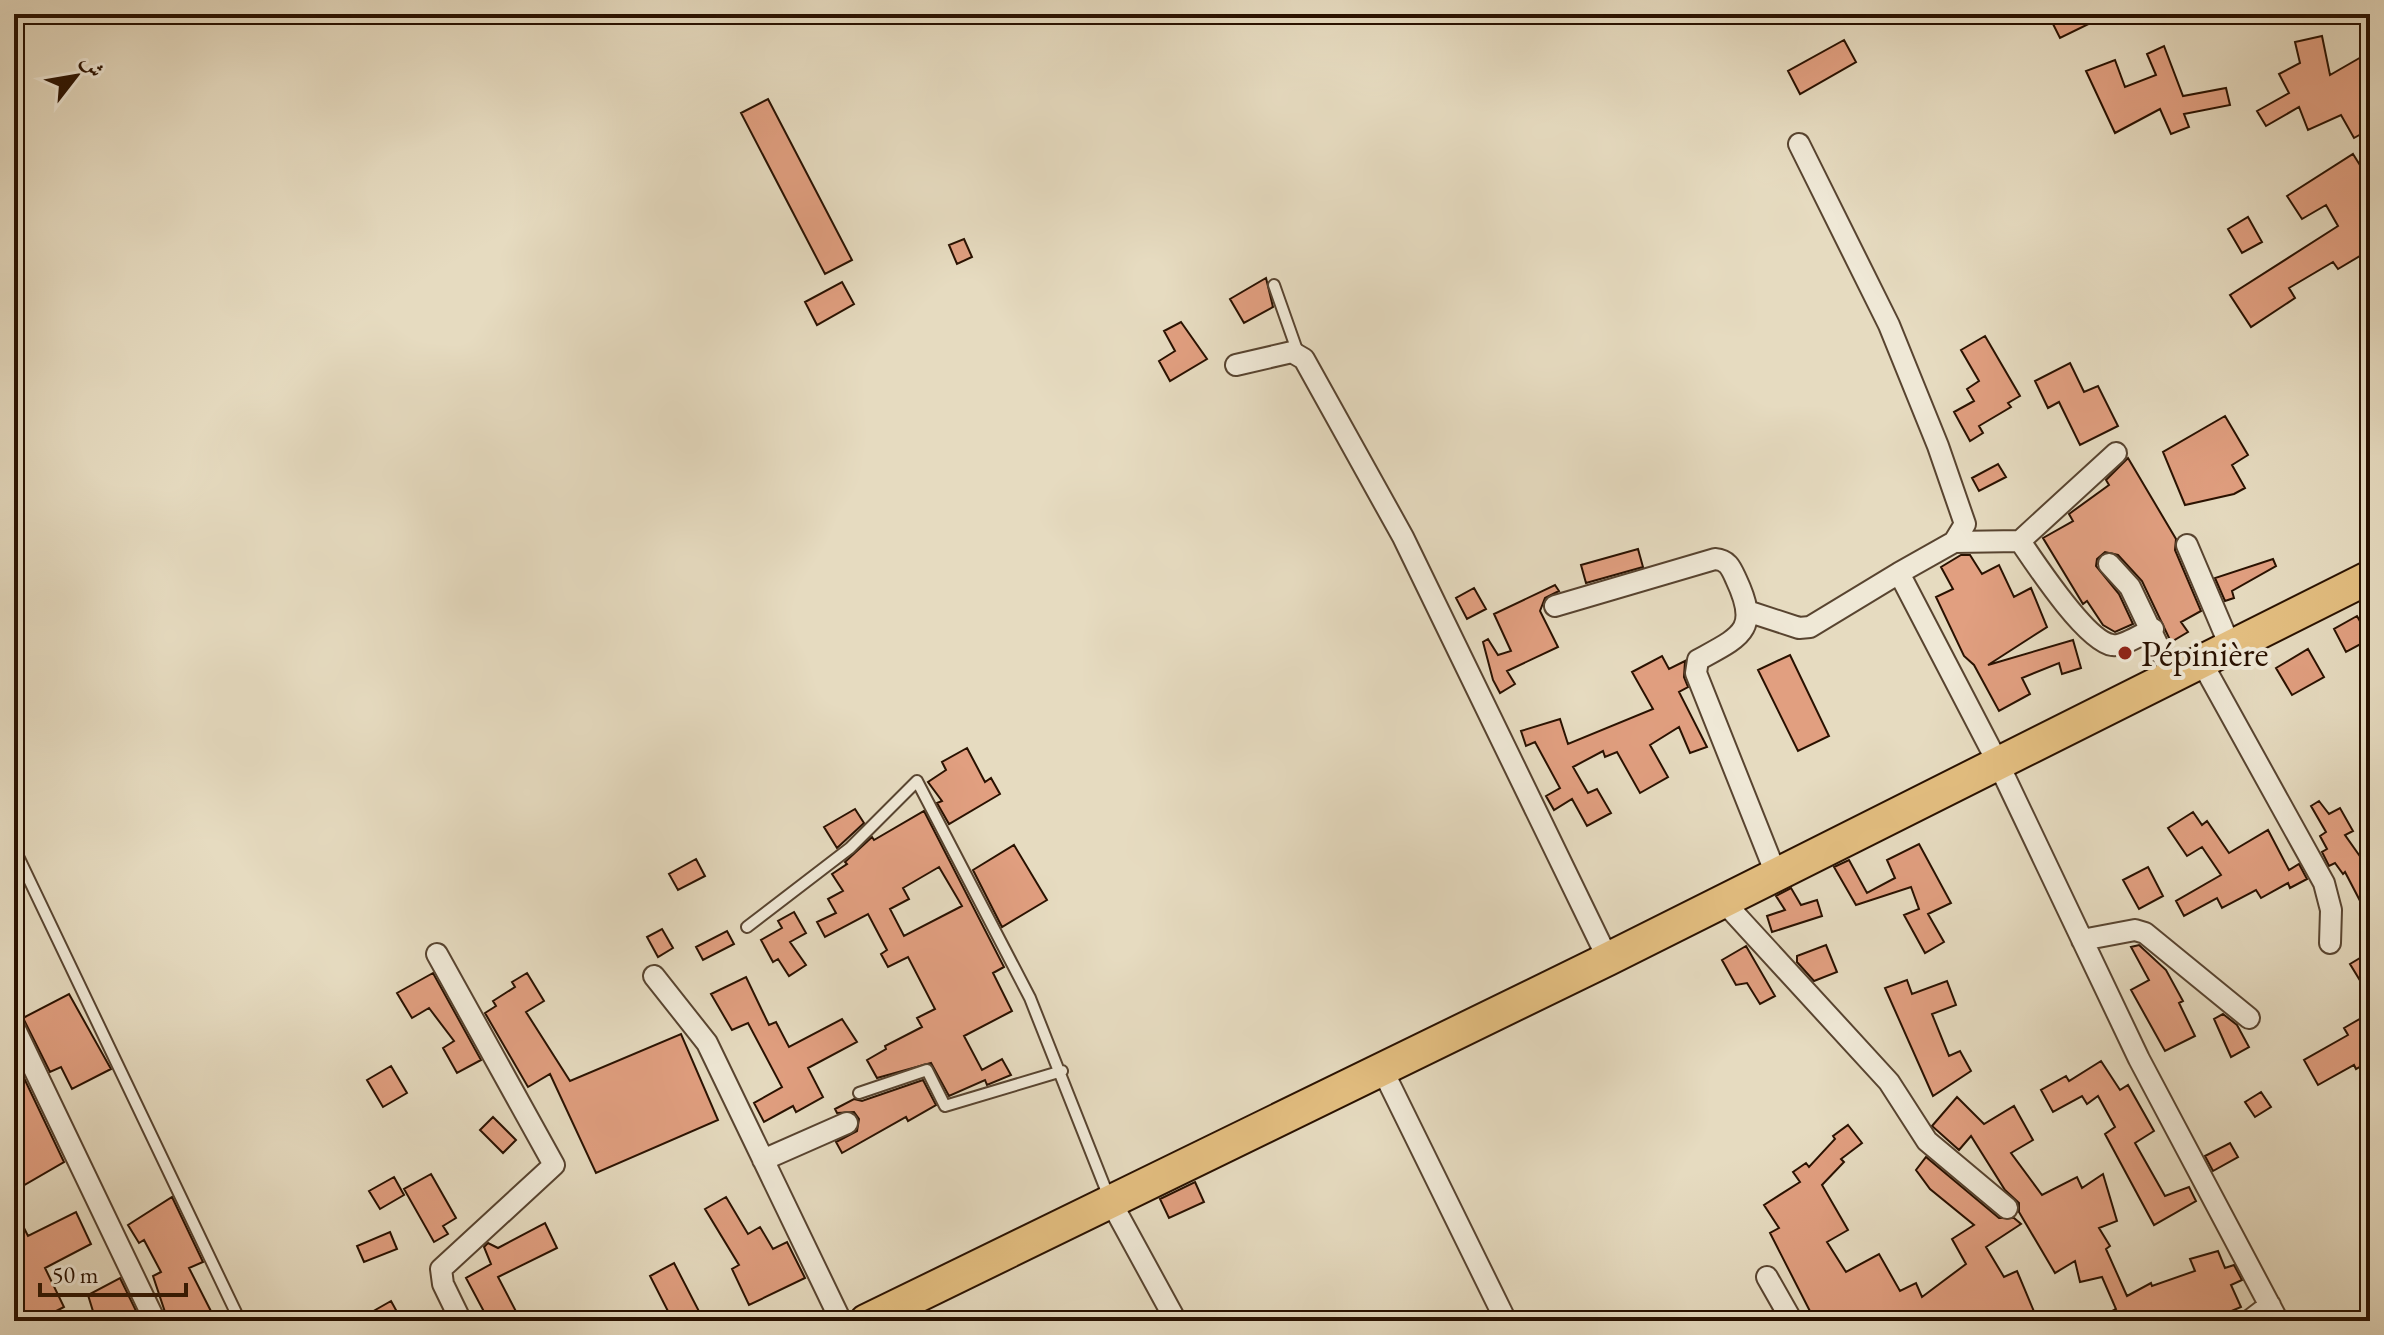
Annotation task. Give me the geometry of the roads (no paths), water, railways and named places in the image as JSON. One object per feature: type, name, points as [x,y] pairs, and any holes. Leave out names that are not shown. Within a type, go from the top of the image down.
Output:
[{"type":"main road","points":[[866,1321],[1608,959],[2370,577]]},
{"type":"street","points":[[1799,144],[1889,325],[1938,446],[1965,524],[1954,542]]},
{"type":"street","points":[[1236,365],[1298,353],[1315,377],[1403,537],[1608,959]]},
{"type":"street","points":[[1750,612],[1799,628],[1810,627],[1954,542],[2020,541],[2116,453]]},
{"type":"street","points":[[2020,541],[2066,606],[2107,643],[2117,645],[2153,629]]},
{"type":"street","points":[[2187,545],[2230,646]]},
{"type":"street","points":[[1555,606],[1715,559],[1724,559],[1731,566],[1750,612],[1742,630],[1727,644],[1698,660],[1696,673],[1776,874]]},
{"type":"street","points":[[2109,564],[2130,587],[2153,629],[2172,675]]},
{"type":"street","points":[[1899,573],[1998,763],[2139,1059],[2274,1313],[2249,1321]]},
{"type":"street","points":[[2201,661],[2324,883],[2331,910],[2330,943]]},
{"type":"street","points":[[1723,901],[1889,1082],[1927,1141],[2007,1208]]},
{"type":"street","points":[[2082,940],[2135,930],[2145,933],[2249,1018]]},
{"type":"street","points":[[437,954],[554,1165],[441,1269],[443,1284],[461,1321]]},
{"type":"street","points":[[654,976],[707,1043],[841,1321]]},
{"type":"street","points":[[14,1027],[155,1321]]},
{"type":"street","points":[[1382,1069],[1506,1321]]},
{"type":"street","points":[[763,1160],[847,1123]]},
{"type":"street","points":[[1111,1202],[1176,1321]]},
{"type":"street","points":[[1767,1277],[1792,1321]]},
{"type":"lane","points":[[1274,285],[1298,353]]},
{"type":"lane","points":[[747,927],[850,848],[917,781],[1030,998],[1062,1071],[1111,1202]]},
{"type":"lane","points":[[14,848],[240,1321]]},
{"type":"lane","points":[[859,1093],[927,1070],[945,1106],[1062,1071]]},
{"type":"place","name":"Pépinière","points":[[2125,653]]}]
